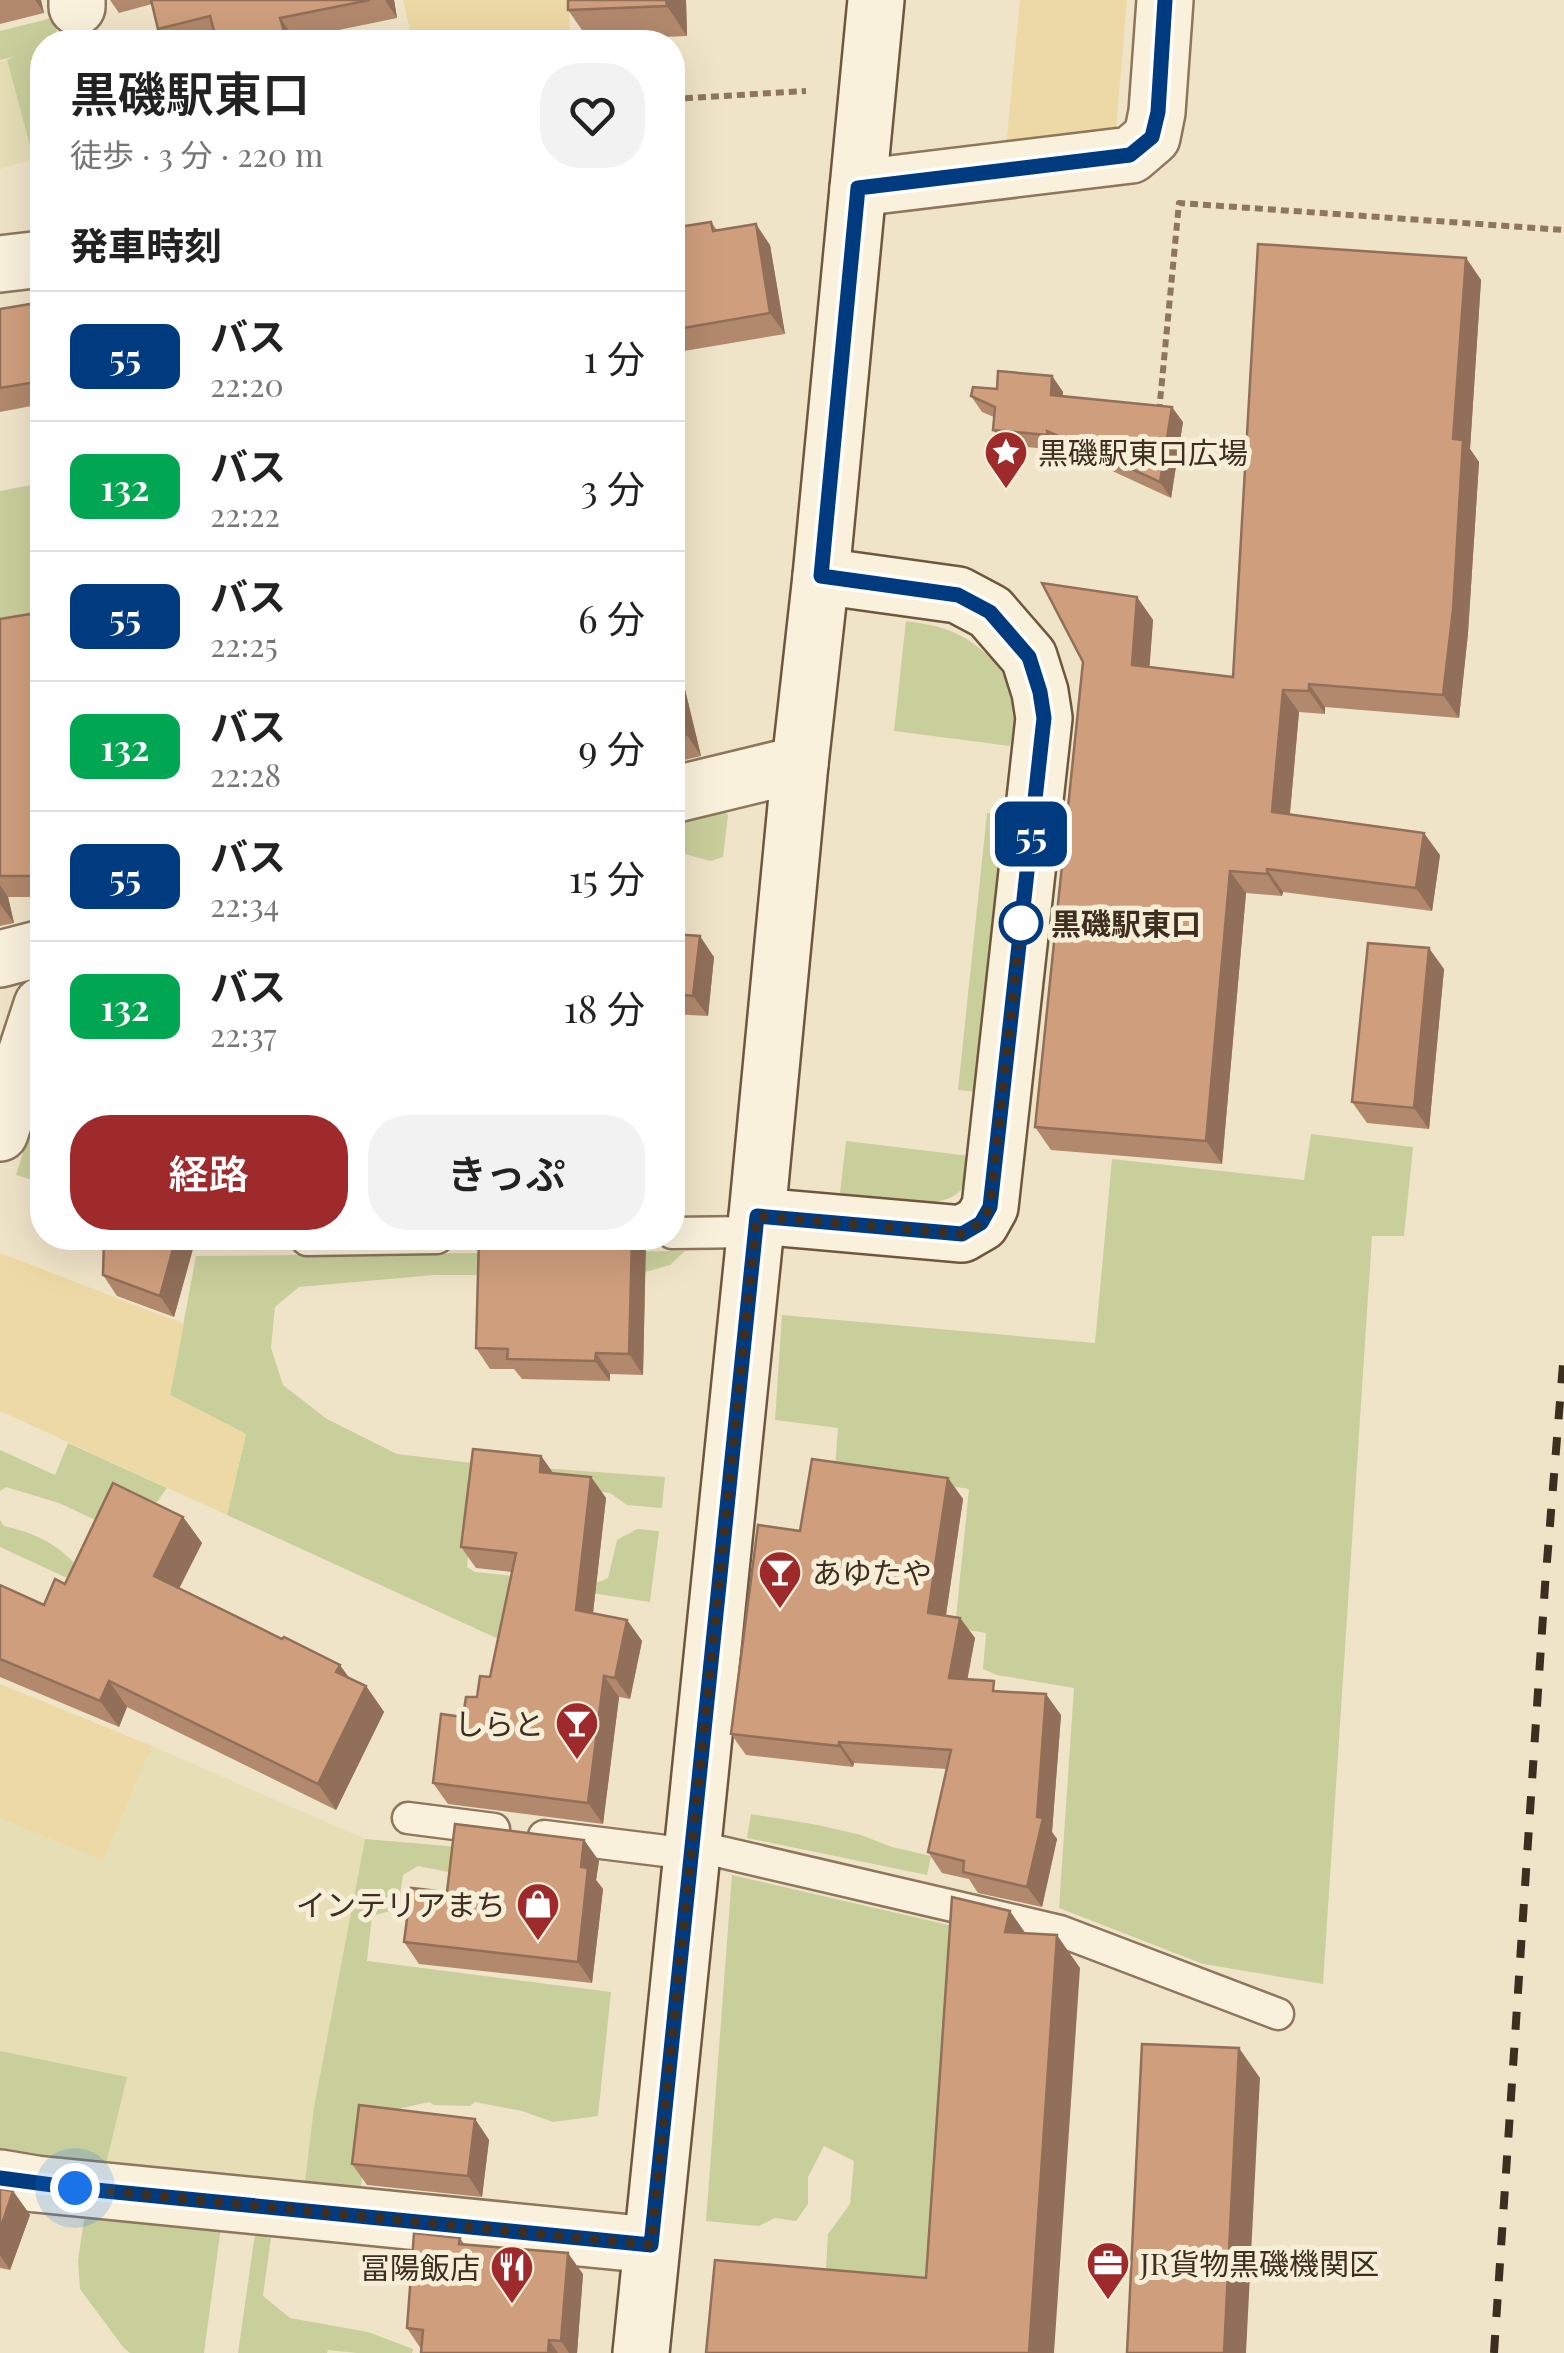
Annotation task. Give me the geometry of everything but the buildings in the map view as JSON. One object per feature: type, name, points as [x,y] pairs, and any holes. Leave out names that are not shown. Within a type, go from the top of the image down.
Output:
[{"type":"street","points":[[640,2353],[876,0]]},
{"type":"street","points":[[858,188],[1130,155],[1152,137],[1158,112],[1165,0]]},
{"type":"street","points":[[0,264],[30,261]]},
{"type":"street","points":[[756,1224],[962,1234],[981,1223],[990,1207],[1044,718],[1029,657],[990,612],[958,595],[821,576]]},
{"type":"street","points":[[685,792],[800,764]]},
{"type":"street","points":[[0,959],[30,951]]},
{"type":"street","points":[[0,1133],[30,1042]]},
{"type":"street","points":[[0,2178],[651,2245]]},
{"type":"lane","points":[[685,1232],[756,1224]]},
{"type":"lane","points":[[408,1818],[691,1850],[1060,1931],[1278,2014]]},
{"type":"path","points":[[685,98],[868,87]]},
{"type":"path","points":[[1158,424],[1179,203],[1564,230]]},
{"type":"shaded area","points":[[7,60],[30,144],[30,160],[0,169],[0,62]]},
{"type":"shaded area","points":[[152,1746],[365,1839],[314,2107],[304,2190],[106,2164],[127,2077],[0,2051],[0,1818],[103,1861]]},
{"type":"green space","points":[[56,17],[57,30],[30,30],[30,145],[7,60],[14,57],[0,60],[0,31]]},
{"type":"green space","points":[[30,485],[30,614],[0,618],[0,491]]},
{"type":"green space","points":[[906,621],[957,634],[981,649],[1000,669],[1015,707],[1010,746],[894,731]]},
{"type":"green space","points":[[710,801],[728,815],[723,857],[711,861],[685,854],[685,808]]},
{"type":"green space","points":[[987,813],[1007,814],[978,1092],[958,1090]]},
{"type":"green space","points":[[30,1131],[30,1179],[16,1175]]},
{"type":"green space","points":[[1311,1134],[1413,1147],[1404,1236],[1372,1236],[1323,1984],[1203,1964],[1059,1908],[1074,1688],[997,1675],[983,1669],[986,1633],[955,1628],[969,1489],[835,1468],[838,1428],[775,1420],[782,1315],[1095,1343],[1112,1159],[1304,1180]]},
{"type":"green space","points":[[846,1141],[970,1156],[966,1180],[953,1196],[923,1203],[840,1193]]},
{"type":"green space","points":[[685,1251],[670,1265],[635,1275],[434,1275],[299,1287],[275,1307],[271,1348],[283,1385],[327,1419],[397,1454],[665,1477],[662,1508],[627,1505],[610,1493],[477,1470],[467,1567],[475,1572],[594,1584],[608,1578],[617,1540],[637,1529],[659,1531],[650,1602],[531,1584],[505,1642],[227,1515],[246,1434],[170,1395],[196,1256]]},
{"type":"green space","points":[[68,1443],[167,1488],[154,1506],[104,1524],[59,1503],[6,1487],[0,1491],[0,1450],[55,1475]]},
{"type":"green space","points":[[0,1520],[4,1526],[37,1537],[65,1554],[81,1572],[78,1583],[0,1547]]},
{"type":"green space","points":[[751,1814],[861,1835],[931,1856],[927,1875],[747,1838]]},
{"type":"green space","points":[[365,1839],[544,1854],[454,1873],[418,1866],[403,1875],[398,1909],[372,1916],[367,1961],[611,1992],[598,2116],[553,2122],[475,2102],[470,2106],[429,2102],[389,2111],[367,2129],[360,2197],[304,2190],[314,2107]]},
{"type":"green space","points":[[732,1875],[953,1926],[930,2296],[825,2285],[828,2234],[850,2204],[854,2161],[824,2146],[808,2177],[808,2204],[796,2221],[775,2218],[759,2226],[706,2221]]},
{"type":"green space","points":[[0,2051],[127,2077],[106,2164],[0,2150]]},
{"type":"green space","points":[[86,2207],[221,2227],[204,2353],[130,2353],[123,2347],[80,2289],[78,2260]]},
{"type":"green space","points":[[255,2234],[271,2238],[263,2296],[290,2318],[368,2332],[413,2349],[412,2353],[238,2353]]},
{"type":"sand","points":[[403,0],[569,0],[570,30],[410,30]]},
{"type":"sand","points":[[1020,0],[1127,0],[1116,129],[1111,134],[1006,147]]},
{"type":"sand","points":[[0,1253],[184,1324],[170,1395],[246,1434],[227,1515],[0,1411]]},
{"type":"sand","points":[[0,1684],[152,1746],[103,1861],[0,1818]]},
{"type":"railway","points":[[1494,2353],[1564,1352]]},
{"type":"bus line","name":"55","points":[[0,2178],[651,2245],[757,1216],[962,1234],[981,1223],[990,1207],[1044,718],[1029,657],[990,612],[958,595],[821,576],[858,188],[1130,155],[1152,137],[1158,112],[1165,0]]},
{"type":"place","name":"黒磯駅東口広場","points":[[1006,490]]},
{"type":"place","name":"黒磯駅東口","points":[[1021,923]]},
{"type":"place","name":"あゆたや","points":[[780,1610]]},
{"type":"place","name":"しらと","points":[[577,1761]]},
{"type":"place","name":"インテリアまち","points":[[538,1942]]},
{"type":"place","name":"JR貨物黒磯機関区","points":[[1108,2301]]},
{"type":"place","name":"冨陽飯店","points":[[512,2305]]},
{"type":"route","points":[[75,2188],[651,2245],[757,1216],[962,1234],[981,1223],[990,1207],[1021,923]]}]
